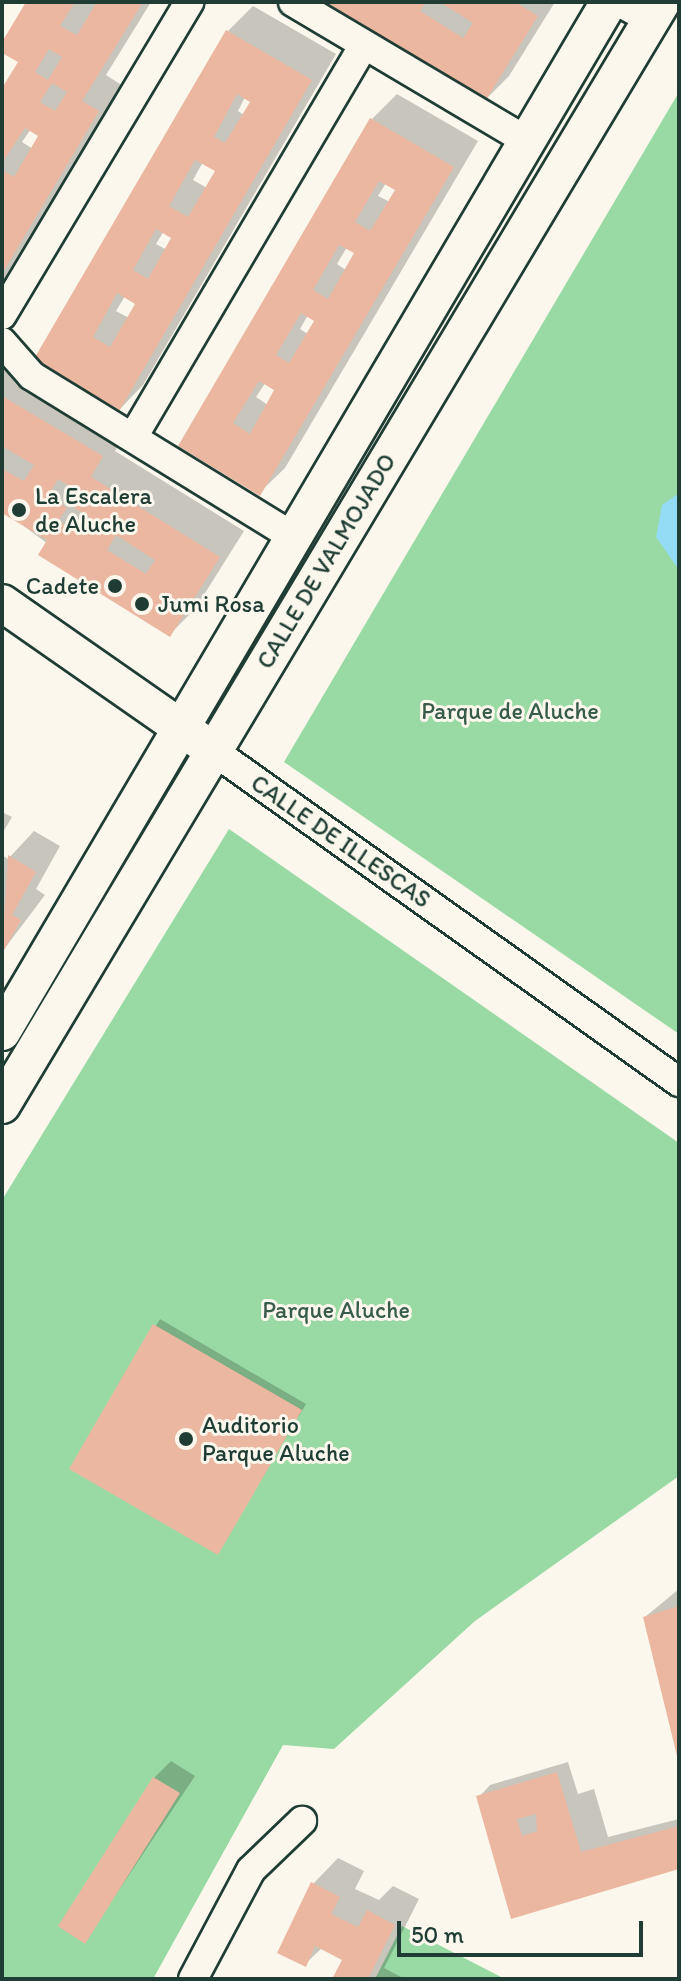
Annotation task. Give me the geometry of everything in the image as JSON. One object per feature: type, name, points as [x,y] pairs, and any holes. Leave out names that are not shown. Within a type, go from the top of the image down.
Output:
[{"type":"street","points":[[2,315],[189,2]]},
{"type":"street","points":[[293,2],[527,141]]},
{"type":"street","name":"CALLE DE VALMOJADO","points":[[2,1032],[609,2]]},
{"type":"street","name":"CALLE DE VALMOJADO","points":[[2,1105],[657,11],[619,2]]},
{"type":"street","points":[[133,437],[364,45]]},
{"type":"street","points":[[2,342],[32,376],[294,537]]},
{"type":"street","name":"CALLE DE ILLESCAS","points":[[2,603],[679,1082]]},
{"type":"street","points":[[193,1979],[251,1870],[302,1821]]},
{"type":"green space","name":"Parque de Aluche","points":[[679,92],[679,1034],[284,762]]},
{"type":"green space","name":"Parque Aluche","points":[[229,829],[679,1143],[679,1476],[475,1621],[334,1749],[283,1745],[153,1979],[2,1979],[2,1200]]},
{"type":"green space","points":[[402,1926],[505,1979],[375,1979]]},
{"type":"water","points":[[679,493],[679,570],[656,537],[662,505]]},
{"type":"building","points":[[26,2],[75,2],[60,26],[77,35],[97,2],[143,2],[82,101],[99,111],[2,274],[2,170],[14,177],[38,136],[25,128],[2,163],[2,88],[18,62],[2,53],[2,42]],"holes":[[[49,49],[62,57],[48,80],[35,72]],[[52,83],[67,92],[55,111],[40,102]]]},
{"type":"building","points":[[318,2],[426,2],[420,11],[463,38],[473,23],[440,2],[515,2],[538,16],[484,103]]},
{"type":"building","points":[[226,30],[312,80],[118,413],[31,364]],"holes":[[[237,94],[250,102],[225,143],[214,137]],[[195,160],[215,171],[188,217],[169,206]],[[156,229],[171,238],[148,279],[133,270]],[[117,293],[135,304],[110,347],[93,337]]]},
{"type":"building","points":[[370,118],[454,167],[260,496],[178,446]],"holes":[[[379,181],[395,190],[370,231],[355,222]],[[339,245],[354,253],[328,299],[313,290]],[[301,313],[314,321],[289,363],[276,355]],[[259,381],[274,390],[250,434],[233,423]]]},
{"type":"building","points":[[2,396],[103,456],[91,477],[220,557],[170,637],[38,555],[47,540],[2,513],[2,469],[24,481],[34,465],[2,446]],"holes":[[[58,479],[81,493],[73,507],[91,518],[81,534],[58,521],[67,508],[48,497]],[[116,535],[155,560],[146,574],[107,550]]]},
{"type":"building","points":[[8,855],[36,872],[12,915],[21,920],[2,954]]},
{"type":"building","name":"Auditorio Parque Aluche","points":[[153,1324],[302,1410],[218,1555],[69,1469]]},
{"type":"building","points":[[679,1606],[679,1760],[678,1760],[643,1617]]},
{"type":"building","points":[[557,1772],[581,1852],[679,1826],[679,1869],[511,1919],[476,1796]],"holes":[[[536,1814],[537,1831],[522,1836],[517,1819]]]},
{"type":"building","points":[[153,1777],[180,1793],[85,1944],[58,1926]]},
{"type":"building","points":[[311,1882],[340,1897],[331,1914],[358,1927],[367,1910],[395,1925],[368,1979],[332,1979],[342,1960],[315,1946],[306,1967],[277,1953]]},
{"type":"place","name":"La Escalera de Aluche","points":[[19,510]]},
{"type":"place","name":"Cadete","points":[[115,586]]},
{"type":"place","name":"Jumi Rosa","points":[[142,604]]},
{"type":"place","name":"Auditorio Parque Aluche","points":[[186,1439]]}]
